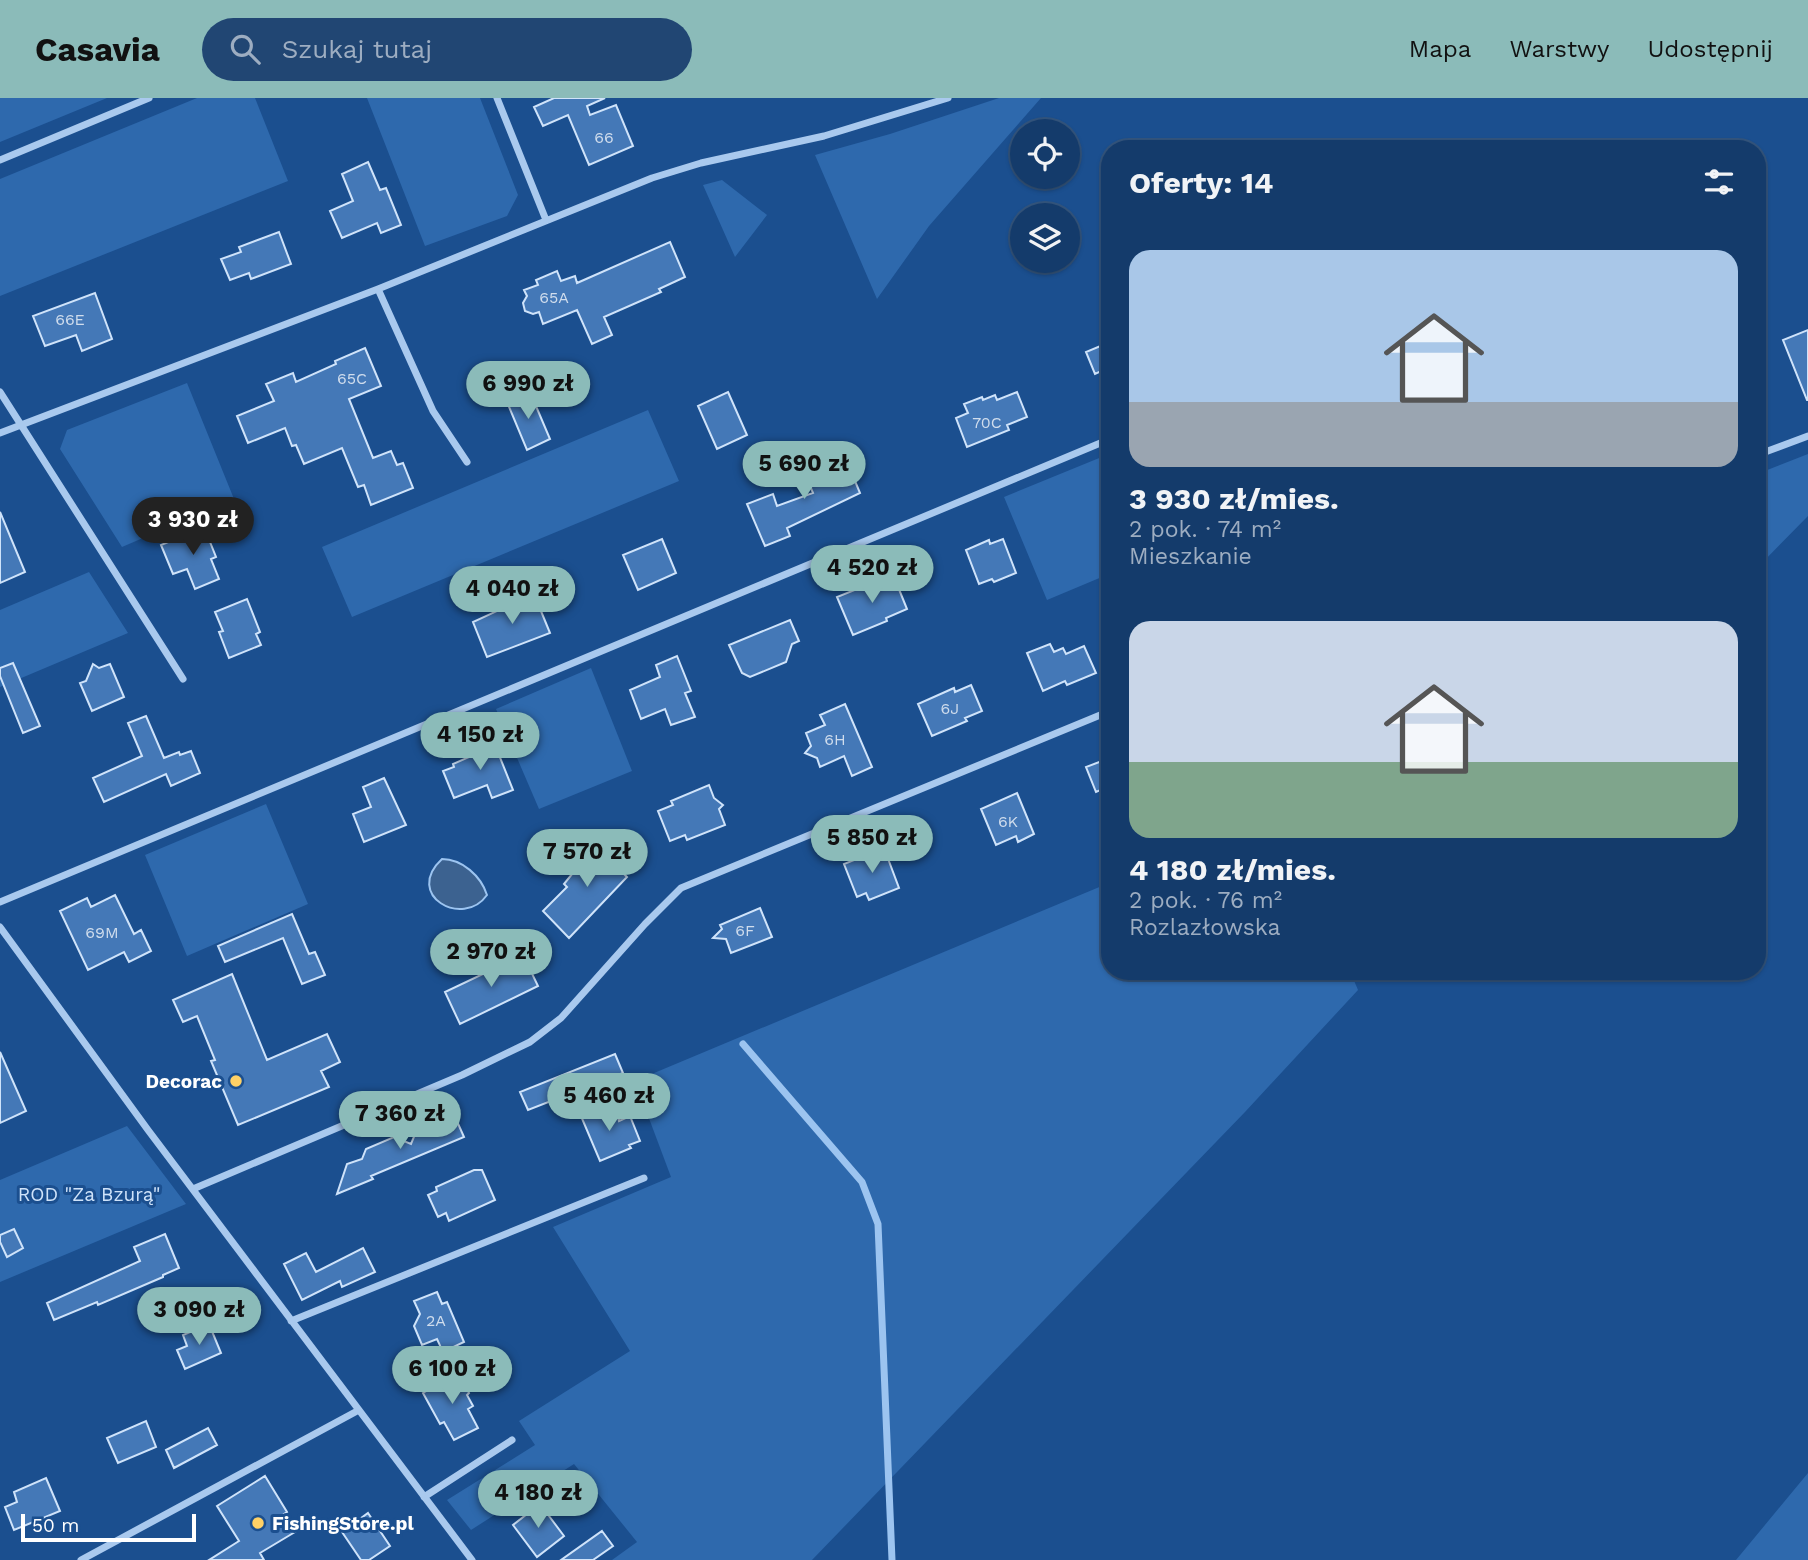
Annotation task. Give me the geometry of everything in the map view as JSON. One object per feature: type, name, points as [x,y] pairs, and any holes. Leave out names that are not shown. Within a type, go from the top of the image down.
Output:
[{"type":"street","points":[[0,160],[149,98]]},
{"type":"street","points":[[497,98],[547,220]]},
{"type":"street","points":[[0,433],[378,289],[652,178],[824,136],[948,98]]},
{"type":"street","points":[[378,289],[433,411],[467,462]]},
{"type":"street","points":[[0,392],[183,679]]},
{"type":"street","points":[[1766,452],[1808,436]]},
{"type":"street","points":[[0,902],[1101,443]]},
{"type":"street","points":[[193,1189],[462,1075],[530,1042],[561,1018],[681,888],[1101,715]]},
{"type":"street","points":[[0,927],[472,1560]]},
{"type":"street","points":[[292,1321],[644,1178]]},
{"type":"street","points":[[81,1560],[359,1410]]},
{"type":"street","points":[[424,1497],[512,1440]]},
{"type":"green space","points":[[0,98],[107,98],[0,142]]},
{"type":"green space","points":[[197,98],[255,98],[288,181],[0,296],[0,179]]},
{"type":"green space","points":[[367,98],[480,98],[518,195],[507,216],[425,246]]},
{"type":"green space","points":[[999,98],[1041,98],[1023,119],[1010,119],[1010,133],[929,226],[877,299],[815,155],[890,134]]},
{"type":"green space","points":[[722,180],[767,215],[735,257],[703,185]]},
{"type":"green space","points":[[187,383],[234,499],[122,547],[60,449],[67,430]]},
{"type":"green space","points":[[648,410],[679,481],[352,617],[322,547]]},
{"type":"green space","points":[[1808,454],[1808,516],[1766,559],[1766,470]]},
{"type":"green space","points":[[1101,457],[1101,577],[1047,600],[1004,497]]},
{"type":"green space","points":[[89,572],[128,633],[0,687],[0,610]]},
{"type":"green space","points":[[591,668],[632,771],[539,809],[496,709]]},
{"type":"green space","points":[[266,804],[308,904],[187,956],[145,855]]},
{"type":"green space","points":[[1101,886],[1101,980],[1354,980],[1358,990],[1245,1112],[812,1560],[612,1560],[637,1542],[574,1464],[471,1530],[447,1500],[535,1445],[519,1421],[630,1351],[553,1227],[671,1177],[635,1081]]},
{"type":"green space","name":"ROD \"Za Bzurą\"","points":[[127,1126],[186,1204],[0,1282],[0,1180]]},
{"type":"green space","points":[[1808,1473],[1808,1560],[1736,1560]]},
{"type":"shaded area","points":[[442,859],[463,865],[480,881],[487,895],[477,905],[464,909],[452,908],[433,895],[429,885],[432,872]]},
{"type":"building","points":[[554,98],[605,98],[587,106],[590,115],[616,105],[633,146],[589,165],[568,115],[543,126],[534,107]]},
{"type":"building","points":[[368,162],[380,190],[386,188],[401,225],[381,233],[377,223],[342,238],[330,211],[353,201],[342,174]]},
{"type":"building","points":[[279,232],[291,264],[251,279],[249,273],[230,280],[221,259],[241,252],[239,247]]},
{"type":"building","points":[[670,242],[685,277],[659,289],[661,292],[604,317],[612,335],[592,344],[577,310],[543,324],[539,312],[533,314],[525,311],[523,303],[527,296],[524,290],[538,285],[536,280],[557,271],[561,281],[575,276],[577,283]]},
{"type":"building","points":[[95,293],[112,339],[82,351],[76,335],[45,346],[33,316]]},
{"type":"building","points":[[1808,330],[1808,400],[1807,400],[1783,340]]},
{"type":"building","points":[[1101,346],[1101,371],[1095,374],[1086,352]]},
{"type":"building","points":[[365,348],[381,386],[349,399],[373,458],[391,451],[397,465],[403,463],[413,488],[371,505],[364,485],[358,487],[342,448],[304,464],[296,445],[292,446],[285,428],[248,443],[237,416],[274,401],[266,384],[293,373],[296,382]]},
{"type":"building","points":[[530,392],[550,439],[527,450],[507,402]]},
{"type":"building","points":[[728,392],[747,435],[717,449],[698,406]]},
{"type":"building","points":[[1017,392],[1027,417],[1007,425],[1009,430],[967,447],[956,418],[968,413],[964,404],[995,395],[997,400]]},
{"type":"building","points":[[845,457],[860,493],[787,528],[790,536],[765,546],[747,504],[773,494],[777,506],[813,493],[805,474]]},
{"type":"building","points":[[0,512],[25,572],[0,583]]},
{"type":"building","points":[[204,527],[216,557],[211,559],[219,579],[195,589],[187,569],[173,574],[161,545]]},
{"type":"building","points":[[662,539],[676,573],[638,590],[623,555]]},
{"type":"building","points":[[1003,539],[1016,573],[994,582],[992,579],[979,584],[966,550],[989,540],[990,544]]},
{"type":"building","points":[[894,577],[907,609],[886,618],[887,621],[853,635],[837,597]]},
{"type":"building","points":[[534,594],[550,633],[487,657],[473,622]]},
{"type":"building","points":[[247,599],[260,632],[256,634],[261,645],[229,658],[219,632],[223,631],[215,612]]},
{"type":"building","points":[[790,620],[799,641],[792,644],[786,662],[750,677],[742,673],[729,645]]},
{"type":"building","points":[[1050,644],[1054,652],[1063,648],[1066,654],[1084,646],[1096,673],[1067,685],[1065,681],[1043,691],[1027,653]]},
{"type":"building","points":[[677,656],[691,691],[685,693],[695,717],[671,725],[665,709],[641,719],[630,690],[660,677],[656,665]]},
{"type":"building","points":[[13,663],[40,726],[23,733],[0,676],[0,668]]},
{"type":"building","points":[[93,664],[99,668],[110,664],[124,697],[92,711],[80,683],[86,681]]},
{"type":"building","points":[[971,685],[982,711],[965,718],[967,721],[932,736],[918,704],[954,688],[955,692]]},
{"type":"building","points":[[845,704],[872,767],[852,776],[844,756],[820,767],[817,758],[805,753],[811,746],[806,733],[825,725],[820,715]]},
{"type":"building","points":[[146,716],[164,758],[191,751],[200,773],[171,786],[166,774],[104,802],[93,778],[142,756],[128,723]]},
{"type":"building","points":[[491,735],[513,790],[492,798],[487,785],[454,798],[443,771],[476,754],[472,744]]},
{"type":"building","points":[[1101,761],[1101,790],[1096,792],[1086,767]]},
{"type":"building","points":[[384,778],[406,825],[364,842],[353,814],[371,807],[363,787]]},
{"type":"building","points":[[709,785],[714,798],[723,805],[719,809],[725,825],[687,840],[685,835],[670,841],[658,811],[673,805],[671,801]]},
{"type":"building","points":[[1017,793],[1034,834],[1018,842],[1016,836],[996,845],[981,809]]},
{"type":"building","points":[[608,844],[629,865],[622,872],[627,877],[569,938],[543,911],[567,887],[564,884],[593,848],[599,852]]},
{"type":"building","points":[[884,848],[899,888],[869,900],[866,893],[857,897],[844,864]]},
{"type":"building","points":[[115,895],[134,934],[141,930],[151,951],[129,962],[124,952],[88,970],[60,911],[87,898],[91,907]]},
{"type":"building","points":[[760,908],[772,937],[731,953],[726,939],[713,938],[722,929],[720,925]]},
{"type":"building","points":[[292,914],[309,954],[315,952],[325,975],[302,984],[283,938],[225,962],[218,946]]},
{"type":"building","points":[[523,955],[538,986],[460,1024],[445,992]]},
{"type":"building","points":[[232,974],[267,1060],[327,1034],[340,1062],[321,1071],[329,1087],[238,1125],[211,1061],[215,1060],[197,1016],[183,1022],[173,1000]]},
{"type":"building","points":[[0,1052],[26,1111],[0,1123]]},
{"type":"building","points":[[615,1054],[623,1073],[528,1110],[520,1092]]},
{"type":"building","points":[[575,1102],[610,1121],[618,1117],[619,1121],[630,1116],[640,1141],[629,1145],[631,1148],[600,1161]]},
{"type":"building","points":[[446,1115],[456,1119],[464,1137],[371,1176],[373,1179],[337,1194],[347,1164],[362,1159],[366,1149],[394,1137],[411,1144],[418,1127]]},
{"type":"building","points":[[474,1170],[482,1170],[495,1200],[449,1221],[446,1213],[438,1217],[428,1195],[437,1191],[436,1187]]},
{"type":"building","points":[[14,1229],[23,1248],[7,1257],[0,1242],[0,1235]]},
{"type":"building","points":[[165,1234],[179,1268],[98,1305],[97,1302],[54,1320],[47,1303],[140,1261],[134,1247]]},
{"type":"building","points":[[363,1248],[375,1272],[342,1287],[340,1281],[302,1300],[284,1264],[306,1253],[316,1272]]},
{"type":"building","points":[[437,1292],[442,1304],[447,1302],[464,1342],[443,1352],[437,1339],[422,1345],[414,1326],[420,1314],[414,1301]]},
{"type":"building","points":[[209,1324],[221,1353],[185,1369],[177,1350],[187,1346],[183,1335]]},
{"type":"building","points":[[458,1372],[469,1393],[467,1395],[473,1406],[468,1409],[478,1428],[454,1440],[444,1422],[440,1424],[423,1393]]},
{"type":"building","points":[[146,1421],[156,1447],[118,1463],[107,1438]]},
{"type":"building","points":[[208,1428],[217,1445],[174,1468],[166,1450]]},
{"type":"building","name":"FishingStore.pl","points":[[265,1476],[287,1512],[284,1514],[295,1532],[260,1553],[264,1560],[209,1560],[239,1541],[217,1506]]},
{"type":"building","points":[[46,1478],[60,1511],[14,1530],[5,1507],[17,1502],[14,1492]]},
{"type":"building","points":[[540,1504],[564,1536],[537,1557],[513,1525]]},
{"type":"building","points":[[368,1513],[390,1546],[369,1560],[361,1560],[342,1532]]},
{"type":"building","points":[[602,1531],[613,1546],[593,1560],[561,1560]]},
{"type":"waterway","points":[[743,1044],[862,1182],[878,1224],[892,1560]]},
{"type":"place","name":"Decorac","points":[[236,1081]]},
{"type":"place","name":"FishingStore.pl","points":[[258,1523]]}]
